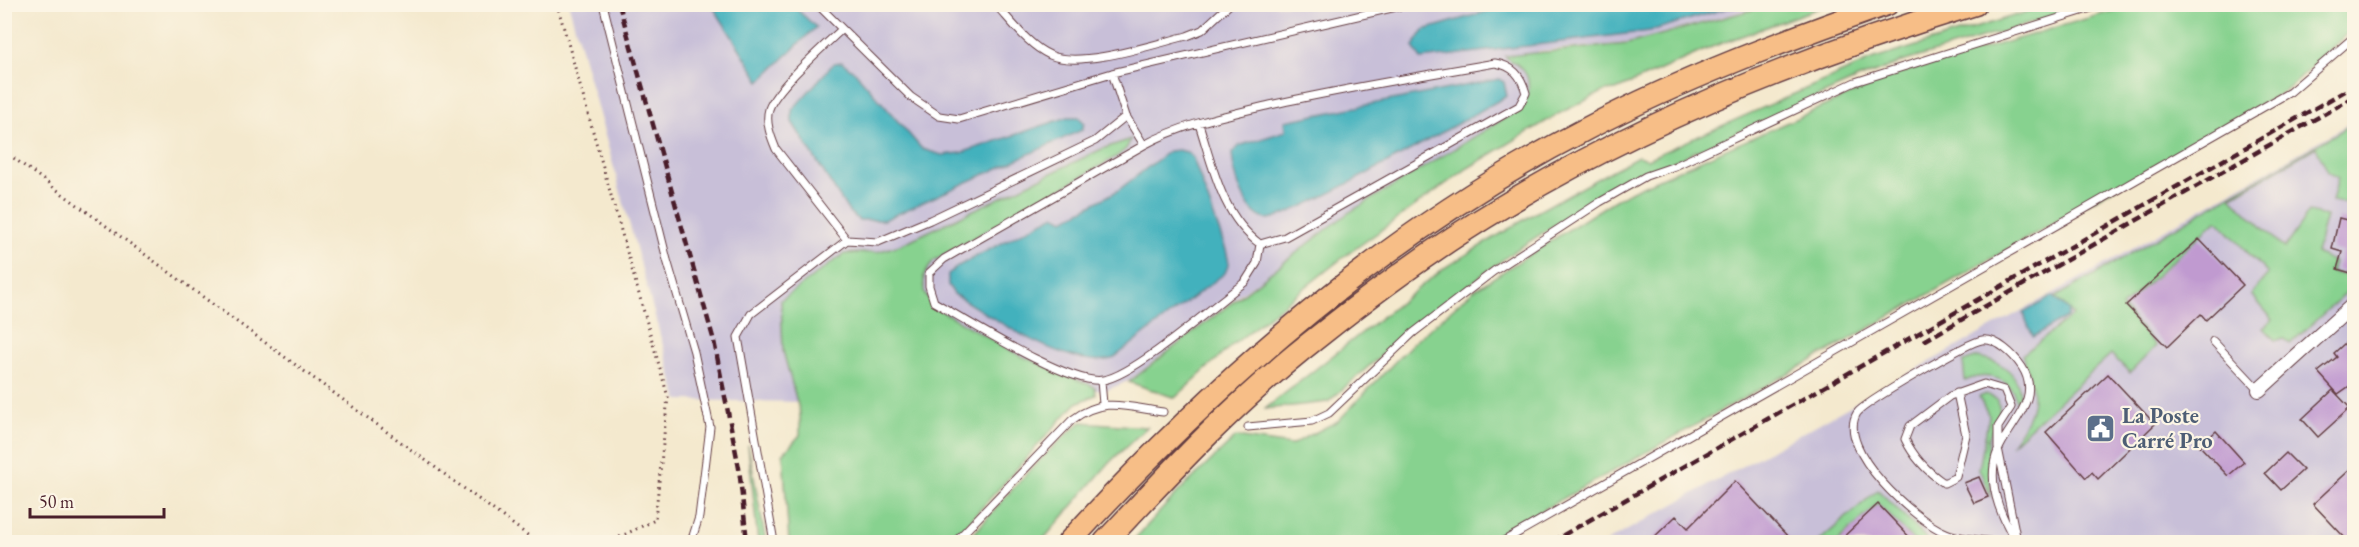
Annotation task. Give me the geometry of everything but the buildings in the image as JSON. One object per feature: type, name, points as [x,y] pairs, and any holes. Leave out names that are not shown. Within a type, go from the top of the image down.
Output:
[{"type":"highway","points":[[1069,543],[1141,463],[1218,390],[1296,321],[1397,244],[1487,185],[1587,128],[1679,84],[1792,37],[1887,4]]},
{"type":"highway","points":[[1105,543],[1183,461],[1317,337],[1414,266],[1501,207],[1600,152],[1692,108],[1804,62],[1976,4]]},
{"type":"street","points":[[2259,390],[2355,304]]},
{"type":"lane","points":[[603,4],[667,261],[694,352],[710,427],[699,517],[691,543]]},
{"type":"lane","points":[[817,4],[911,97],[939,116],[959,119],[1112,73],[1409,4]]},
{"type":"lane","points":[[995,4],[1049,55],[1084,60],[1187,36],[1202,30],[1230,4]]},
{"type":"lane","points":[[1248,427],[1312,421],[1329,413],[1413,333],[1494,271],[1600,202],[1646,176],[1675,166],[1855,82],[2104,4]]},
{"type":"lane","points":[[841,30],[799,70],[770,107],[768,118],[776,149],[847,240]]},
{"type":"lane","points":[[1502,543],[2290,92],[2355,37]]},
{"type":"lane","points":[[1495,63],[1509,66],[1522,78],[1526,93],[1519,106],[1312,223],[1285,237],[1260,244],[1257,263],[1245,282],[1139,363],[1118,377],[1101,381],[1090,380],[1021,353],[934,302],[929,286],[929,273],[944,259],[1164,134],[1338,90],[1495,63]]},
{"type":"lane","points":[[1112,73],[1126,116],[1144,145]]},
{"type":"lane","points":[[774,543],[738,337],[751,314],[847,240],[878,242],[930,220],[1095,141],[1126,116]]},
{"type":"lane","points":[[1199,124],[1228,207],[1243,231],[1260,244]]},
{"type":"lane","points":[[1995,543],[1945,532],[1921,518],[1880,481],[1864,457],[1853,429],[1857,414],[1867,402],[1967,345],[1981,340],[1993,340],[2013,356],[2023,368],[2029,386],[2027,405],[1998,448],[1994,466],[2000,515],[2017,543]]},
{"type":"lane","points":[[2213,341],[2259,390]]},
{"type":"lane","points":[[1101,381],[1103,404]]},
{"type":"lane","points":[[1957,393],[1966,435],[1956,477],[1944,483],[1910,450],[1905,439],[1910,426],[1957,393],[1984,384],[2004,390],[2011,407],[1998,427],[1998,448],[2017,543]]},
{"type":"lane","points":[[955,543],[1072,420],[1088,408],[1103,404],[1163,412]]},
{"type":"path","points":[[556,4],[668,397],[655,520],[609,543]]},
{"type":"path","points":[[4,151],[537,543]]},
{"type":"shaded area","points":[[569,5],[1765,5],[1628,43],[1538,51],[1551,103],[1350,216],[1236,297],[1130,380],[1107,390],[1096,390],[1046,406],[678,400]]},
{"type":"shaded area","points":[[2354,121],[2354,542],[1606,542],[2091,272]]},
{"type":"green space","points":[[1770,5],[1827,5],[1714,46],[1616,90],[1605,91],[1560,113],[1468,168],[1341,259],[1230,347],[1175,398],[1129,382],[1348,213],[1522,108],[1528,92],[1527,76],[1520,67],[1505,56],[1627,44]]},
{"type":"green space","points":[[2049,5],[2092,5],[1902,62],[1855,80],[1663,166],[1645,171],[1609,190],[1513,252],[1416,325],[1328,402],[1265,409],[1444,268],[1537,212],[1638,156],[1647,159],[1871,60]]},
{"type":"green space","points":[[2133,5],[2354,5],[2354,27],[2287,90],[1845,342],[1485,542],[1132,542],[1177,493],[1236,437],[1291,445],[1338,421],[1412,344],[1474,290],[1615,200],[1897,74]]},
{"type":"green space","points":[[2354,123],[2354,205],[2332,201],[2338,178],[2328,172],[2316,147],[2231,197],[2284,248],[2309,212],[2326,216],[2316,253],[2334,262],[2331,272],[2349,276],[2349,290],[2290,344],[2285,339],[2275,340],[2263,328],[2273,320],[2251,294],[2268,274],[2217,220],[2122,307],[2156,346],[2130,373],[2111,354],[2011,445],[2026,421],[2033,402],[2031,382],[2022,355],[2073,315],[2056,297]]},
{"type":"green space","points":[[1131,139],[1126,149],[1116,157],[933,261],[924,276],[924,292],[934,307],[1017,354],[1095,387],[1096,395],[1077,403],[1065,415],[951,542],[789,542],[783,454],[800,435],[800,413],[783,351],[781,300],[844,254],[877,252],[900,245],[1102,149]]},
{"type":"green space","points":[[1978,357],[1996,362],[2010,372],[2018,385],[2020,404],[2009,386],[1998,379],[1978,377],[1965,381],[1963,362]]},
{"type":"green space","points":[[1986,394],[1998,400],[2000,413],[1988,439],[1991,497],[1979,469],[1989,416],[1979,397]]},
{"type":"green space","points":[[1081,422],[1147,427],[1110,462],[1041,542],[967,542],[1036,464]]},
{"type":"green space","points":[[748,445],[766,542],[758,542]]},
{"type":"green space","points":[[1878,490],[1930,542],[1915,542],[1878,504],[1837,542],[1818,542]]},
{"type":"water","points":[[1512,4],[1738,5],[1650,31],[1421,59],[1413,47],[1424,30]]},
{"type":"water","points":[[712,5],[792,5],[816,27],[760,81]]},
{"type":"water","points":[[842,62],[856,73],[922,149],[942,155],[961,153],[1068,117],[1079,117],[1084,123],[1082,130],[884,220],[859,220],[849,212],[792,122],[792,110],[834,63]]},
{"type":"water","points":[[1499,79],[1504,82],[1507,96],[1309,204],[1266,219],[1258,216],[1252,210],[1241,191],[1232,153],[1239,146],[1286,131],[1285,121]]},
{"type":"water","points":[[1169,151],[1187,152],[1193,158],[1229,263],[1225,273],[1112,359],[1094,360],[1074,357],[1052,349],[1009,328],[954,294],[948,285],[948,274],[960,265],[1055,215],[1064,220],[1117,191]]},
{"type":"water","points":[[2053,296],[2069,311],[2067,317],[2033,337],[2023,313]]},
{"type":"railway","points":[[619,4],[714,341],[739,468],[747,542]]},
{"type":"railway","points":[[1551,542],[2354,86]]},
{"type":"railway","points":[[1924,341],[2354,97]]},
{"type":"place","name":"La Poste Carré Pro","points":[[2101,428]]}]
